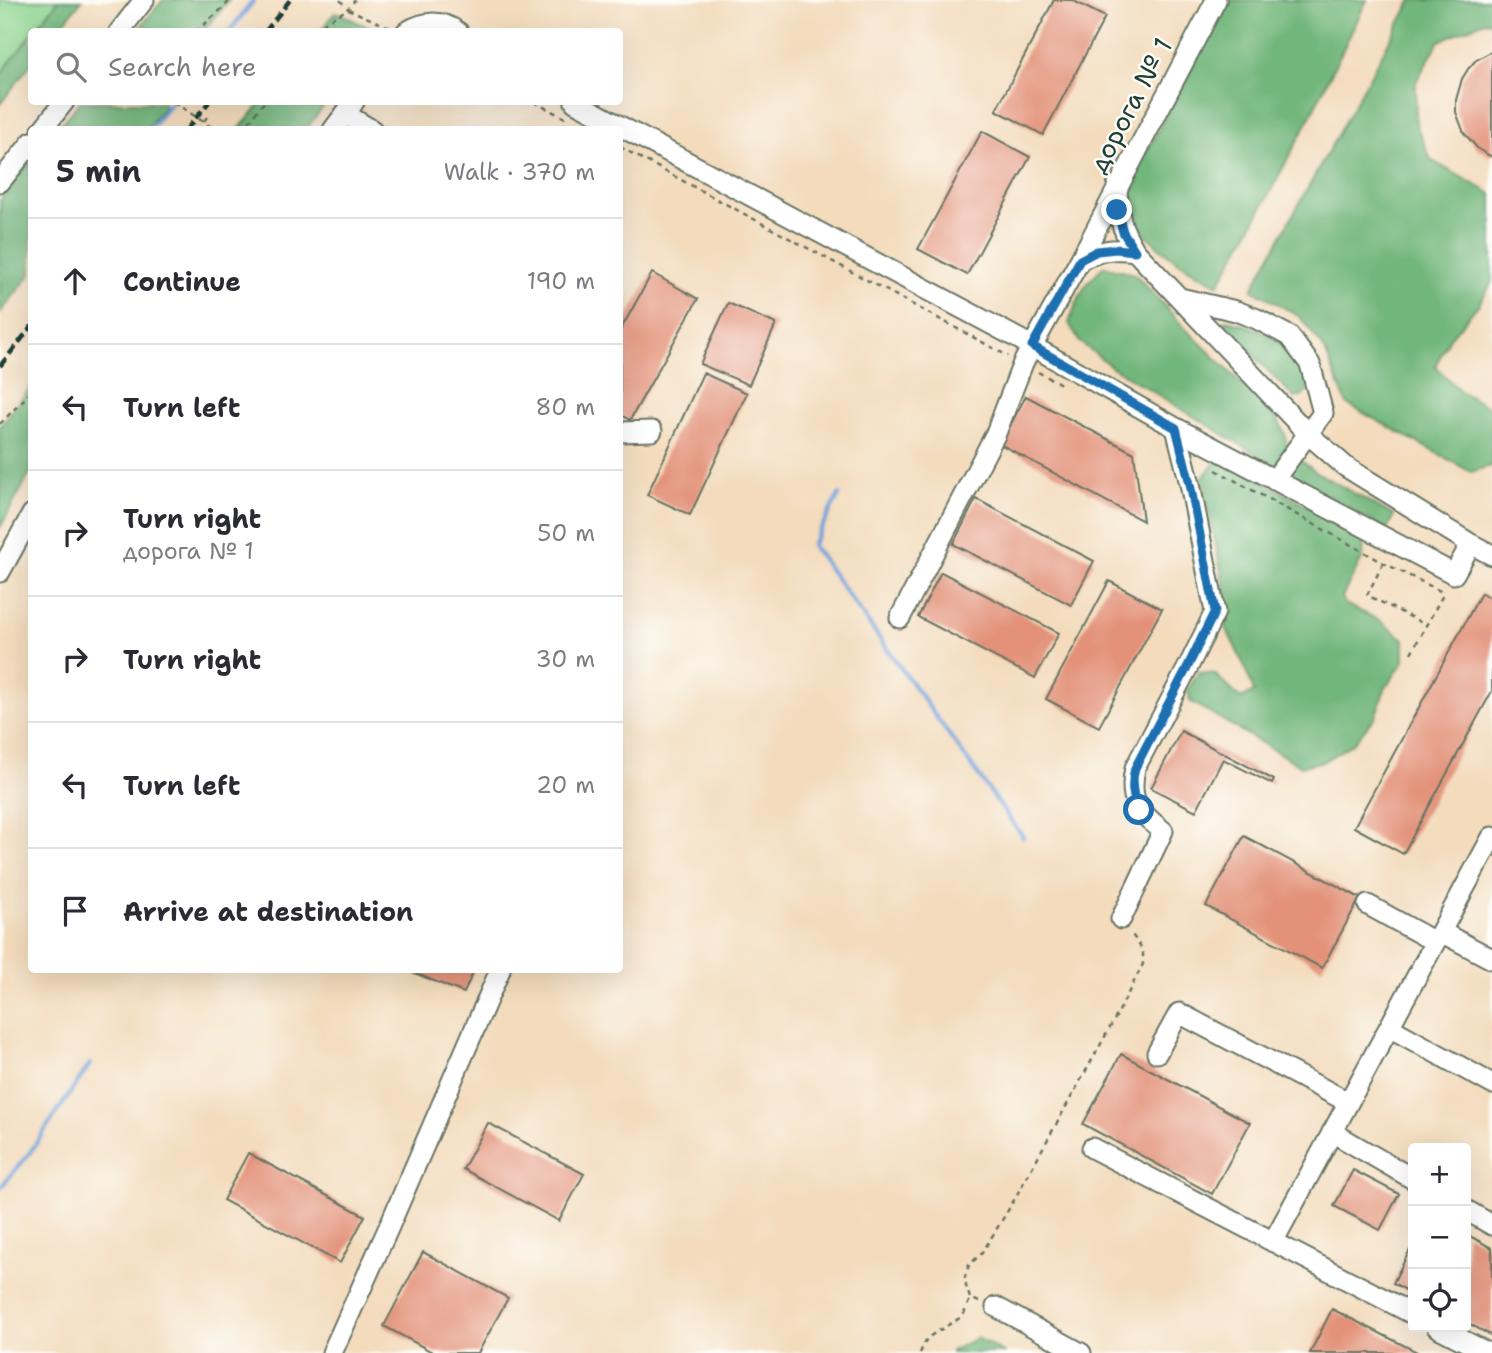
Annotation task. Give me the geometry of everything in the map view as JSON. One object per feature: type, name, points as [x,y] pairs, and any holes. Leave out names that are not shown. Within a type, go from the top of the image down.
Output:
[{"type":"street","points":[[122,28],[144,0]]},
{"type":"street","name":"дорога № 1","points":[[900,618],[996,433],[1019,370],[1080,260],[1216,0]]},
{"type":"street","points":[[412,28],[419,24],[437,22],[453,28]]},
{"type":"street","points":[[45,126],[62,105]]},
{"type":"street","points":[[572,110],[603,126]]},
{"type":"street","points":[[344,115],[365,126]]},
{"type":"street","points":[[623,136],[1032,346],[1176,428],[1454,574],[1471,544]]},
{"type":"street","points":[[0,182],[28,147]]},
{"type":"street","points":[[1117,186],[1117,210],[1123,232],[1135,251],[1308,435],[1346,467],[1492,555]]},
{"type":"street","points":[[1080,260],[1097,251],[1135,251]]},
{"type":"street","points":[[1180,298],[1236,311],[1256,319],[1289,336],[1310,364],[1323,413],[1274,480]]},
{"type":"street","points":[[1121,919],[1163,831],[1139,810],[1133,798],[1135,768],[1215,611],[1176,428]]},
{"type":"street","points":[[623,432],[652,431]]},
{"type":"street","points":[[0,572],[28,521]]},
{"type":"street","points":[[1273,1242],[1492,837]]},
{"type":"street","points":[[1368,905],[1492,959]]},
{"type":"street","points":[[332,1353],[498,973]]},
{"type":"street","points":[[1157,1053],[1180,1013],[1349,1102]]},
{"type":"street","points":[[1389,1027],[1492,1084]]},
{"type":"street","points":[[1332,1132],[1408,1176]]},
{"type":"street","points":[[1092,1148],[1408,1311]]},
{"type":"street","points":[[1471,1213],[1492,1225]]},
{"type":"street","points":[[996,1307],[1081,1353]]},
{"type":"street","points":[[1447,1332],[1489,1353]]},
{"type":"path","points":[[200,28],[230,0]]},
{"type":"path","points":[[340,0],[348,9],[389,28]]},
{"type":"path","points":[[319,28],[348,9],[355,0]]},
{"type":"path","points":[[246,126],[262,105]]},
{"type":"path","points":[[548,105],[572,110]]},
{"type":"path","points":[[175,113],[179,106],[210,126]]},
{"type":"path","points":[[204,122],[210,113]]},
{"type":"path","points":[[0,424],[28,395]]},
{"type":"path","points":[[1384,563],[1367,595],[1426,625]]},
{"type":"path","points":[[1411,653],[1454,574]]},
{"type":"path","points":[[920,1353],[927,1338],[963,1316],[970,1298],[964,1280],[969,1265],[982,1253],[1010,1207],[1143,964],[1143,951],[1121,919]]},
{"type":"path","points":[[970,1298],[996,1307]]},
{"type":"green space","points":[[0,0],[59,0],[36,28],[28,28],[28,39],[0,75]]},
{"type":"green space","points":[[59,0],[82,0],[59,28],[36,28]]},
{"type":"green space","points":[[163,0],[229,0],[206,28],[140,28]]},
{"type":"green space","points":[[1228,0],[1367,0],[1307,123],[1218,285],[1178,262],[1151,240],[1133,215],[1130,201],[1140,164]]},
{"type":"green space","points":[[1412,0],[1492,0],[1492,22],[1485,21],[1439,41],[1416,82],[1416,125],[1431,160],[1492,194],[1492,282],[1479,304],[1450,338],[1435,366],[1460,391],[1492,409],[1491,466],[1471,472],[1347,404],[1324,348],[1300,317],[1252,289]]},
{"type":"green space","points":[[336,12],[370,28],[323,28]]},
{"type":"green space","points":[[28,39],[28,68],[0,104],[0,75]]},
{"type":"green space","points":[[77,105],[165,105],[148,126],[60,126]]},
{"type":"green space","points":[[259,105],[325,105],[308,126],[242,126]]},
{"type":"green space","points":[[28,165],[28,278],[0,313],[0,200]]},
{"type":"green space","points":[[1104,266],[1135,274],[1183,326],[1277,418],[1285,434],[1287,449],[1313,470],[1394,516],[1387,530],[1112,367],[1079,341],[1069,323],[1082,292]]},
{"type":"green space","points":[[1225,320],[1255,328],[1287,346],[1310,389],[1295,398],[1225,327]]},
{"type":"green space","points":[[28,391],[28,477],[0,528],[0,426]]},
{"type":"green space","points":[[1225,461],[1364,536],[1363,557],[1342,597],[1345,604],[1379,620],[1404,639],[1404,661],[1385,689],[1375,717],[1353,743],[1324,761],[1301,766],[1190,701],[1188,689],[1199,672],[1215,674],[1241,699],[1254,692],[1226,628],[1228,607],[1202,478],[1216,462]]},
{"type":"green space","points":[[977,1338],[1005,1353],[951,1353]]},
{"type":"building","points":[[1054,0],[1072,0],[1105,17],[1043,135],[996,110]]},
{"type":"building","points":[[1492,51],[1492,157],[1478,149],[1464,133],[1456,112],[1456,100],[1468,69],[1475,61]]},
{"type":"building","points":[[982,131],[1030,157],[967,275],[918,249]]},
{"type":"building","points":[[652,273],[698,299],[630,420],[623,416],[623,326]]},
{"type":"building","points":[[728,303],[776,324],[749,385],[700,364]]},
{"type":"building","points":[[703,373],[747,393],[690,515],[647,495]]},
{"type":"building","points":[[1026,396],[1134,453],[1143,521],[1000,444]]},
{"type":"building","points":[[976,499],[1094,561],[1071,605],[953,544]]},
{"type":"building","points":[[941,572],[1059,633],[1035,678],[918,617]]},
{"type":"building","points":[[1109,581],[1162,609],[1099,727],[1046,699]]},
{"type":"building","points":[[1481,593],[1492,599],[1492,691],[1403,854],[1354,827]]},
{"type":"building","points":[[1181,731],[1274,780],[1272,784],[1223,759],[1196,811],[1151,788]]},
{"type":"building","points":[[1244,836],[1360,898],[1322,968],[1206,906]]},
{"type":"building","points":[[414,973],[473,973],[464,993]]},
{"type":"building","points":[[1121,1054],[1250,1123],[1212,1194],[1083,1124]]},
{"type":"building","points":[[488,1123],[584,1174],[559,1221],[463,1169]]},
{"type":"building","points":[[248,1153],[365,1216],[340,1263],[223,1200]]},
{"type":"building","points":[[1353,1170],[1399,1194],[1380,1230],[1334,1206]]},
{"type":"building","points":[[1471,1237],[1492,1248],[1492,1336],[1471,1325]]},
{"type":"building","points":[[423,1252],[508,1298],[478,1353],[434,1353],[384,1326]]},
{"type":"building","points":[[1408,1254],[1408,1291],[1393,1283]]},
{"type":"building","points":[[1332,1309],[1419,1353],[1310,1353]]},
{"type":"waterway","points":[[232,28],[254,0]]},
{"type":"waterway","points":[[152,126],[170,105]]},
{"type":"waterway","points":[[839,495],[812,545],[1023,837]]},
{"type":"waterway","points":[[0,1188],[28,1155],[90,1064]]},
{"type":"railway","points":[[268,28],[290,0]]},
{"type":"railway","points":[[189,126],[207,105]]},
{"type":"railway","points":[[0,366],[28,331]]},
{"type":"route","points":[[1117,210],[1123,232],[1135,251],[1097,251],[1080,260],[1032,346],[1176,428],[1190,484],[1215,611],[1135,768],[1133,798],[1139,810]]}]
